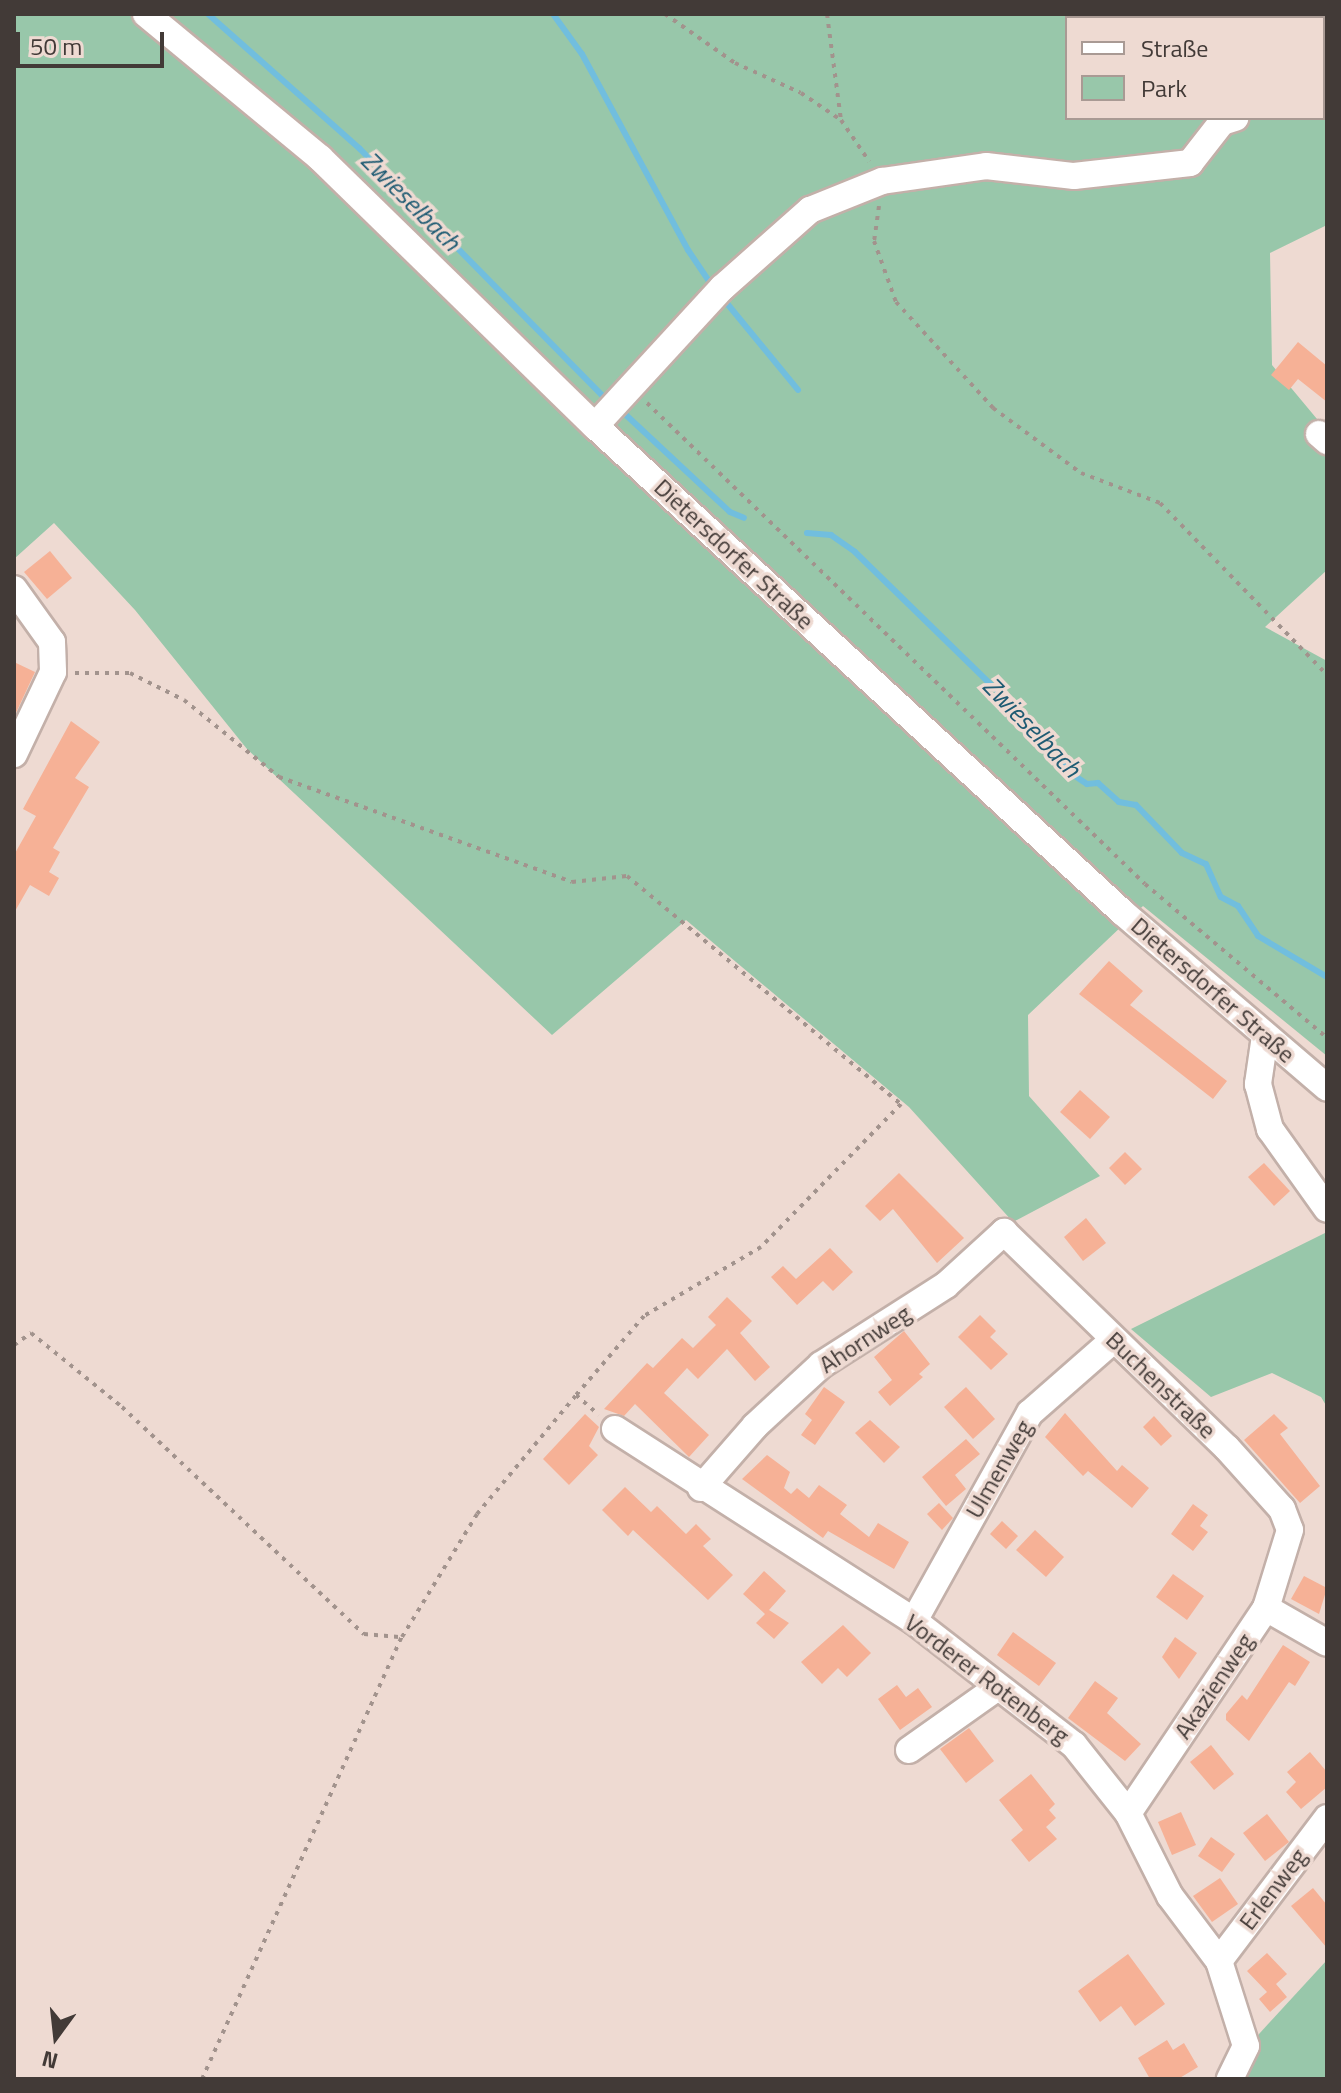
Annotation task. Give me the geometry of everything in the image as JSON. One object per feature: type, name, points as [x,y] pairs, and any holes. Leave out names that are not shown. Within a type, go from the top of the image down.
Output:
[{"type":"street","name":"Dietersdorfer Straße","points":[[146,14],[320,158],[595,426],[1122,912],[1327,1088]]},
{"type":"street","points":[[595,426],[722,288],[810,210],[882,181],[986,166],[1074,176],[1190,163],[1222,122],[1228,120]]},
{"type":"street","points":[[14,589],[52,642],[53,672],[14,754]]},
{"type":"street","points":[[1265,1036],[1258,1084],[1270,1129],[1327,1209]]},
{"type":"street","name":"Buchenstraße","points":[[1004,1232],[1282,1509],[1290,1530],[1286,1552]]},
{"type":"street","name":"Ahornweg","points":[[701,1488],[755,1426],[821,1365],[946,1285],[1004,1232]]},
{"type":"street","name":"Ulmenweg","points":[[914,1621],[1030,1413],[1113,1340]]},
{"type":"street","name":"Vorderer Rotenberg","points":[[615,1429],[701,1488],[914,1621],[1074,1745],[1128,1813],[1170,1896],[1219,1961],[1246,2046],[1230,2079]]},
{"type":"street","name":"Akazienweg","points":[[1128,1813],[1266,1608],[1286,1552]]},
{"type":"street","points":[[1266,1608],[1327,1643]]},
{"type":"street","points":[[909,1750],[998,1687]]},
{"type":"street","name":"Erlenweg","points":[[1219,1961],[1327,1818]]},
{"type":"path","points":[[665,14],[735,63],[801,93],[841,120],[882,181],[874,241],[896,302],[993,408],[1081,473],[1160,503],[1327,675]]},
{"type":"path","points":[[827,14],[841,120]]},
{"type":"path","points":[[631,387],[1145,884],[1327,1038]]},
{"type":"path","points":[[53,672],[130,673],[184,700],[279,777],[572,882],[627,876],[901,1104],[761,1247],[644,1316],[477,1514],[402,1637],[202,2079]]},
{"type":"path","points":[[14,1345],[31,1333],[122,1407],[364,1634],[402,1637]]},
{"type":"path","points":[[576,1395],[615,1429]]},
{"type":"green space","points":[[14,14],[1327,14],[1327,225],[1270,253],[1272,365],[1327,431],[1327,570],[1265,627],[1327,661],[1327,1056],[1143,906],[1028,1015],[1029,1096],[1100,1176],[1013,1222],[909,1107],[686,920],[552,1035],[247,749],[135,610],[54,523],[14,559]]},
{"type":"green space","points":[[1325,1233],[1327,1407],[1321,1397],[1272,1373],[1211,1397],[1131,1329]]},
{"type":"green space","points":[[1327,1960],[1327,2079],[1237,2079],[1259,2034]]},
{"type":"building","points":[[1298,342],[1327,366],[1327,402],[1298,379],[1289,390],[1271,375]]},
{"type":"building","points":[[50,551],[72,578],[47,599],[24,572]]},
{"type":"building","points":[[14,662],[35,672],[14,717]]},
{"type":"building","points":[[71,721],[100,742],[75,778],[89,787],[53,848],[60,852],[49,872],[59,878],[49,896],[30,885],[14,913],[14,855],[36,816],[23,809]]},
{"type":"building","points":[[1109,961],[1143,991],[1130,1005],[1227,1081],[1213,1099],[1079,994]]},
{"type":"building","points":[[1080,1090],[1110,1117],[1090,1139],[1060,1112]]},
{"type":"building","points":[[1125,1152],[1142,1169],[1125,1185],[1109,1168]]},
{"type":"building","points":[[1264,1163],[1290,1191],[1274,1206],[1248,1177]]},
{"type":"building","points":[[899,1173],[964,1238],[937,1263],[893,1209],[880,1221],[865,1206]]},
{"type":"building","points":[[1086,1218],[1106,1243],[1083,1261],[1064,1237]]},
{"type":"building","points":[[830,1248],[853,1272],[833,1291],[823,1281],[797,1305],[771,1277],[783,1266],[796,1279]]},
{"type":"building","points":[[727,1297],[752,1321],[740,1333],[770,1367],[755,1381],[727,1349],[698,1379],[687,1368],[664,1393],[709,1435],[689,1457],[635,1404],[624,1416],[604,1409],[647,1363],[653,1368],[682,1338],[693,1348],[716,1325],[708,1317]]},
{"type":"building","points":[[980,1315],[996,1331],[990,1337],[1008,1354],[991,1370],[958,1337]]},
{"type":"building","points":[[904,1331],[930,1364],[919,1374],[923,1377],[890,1406],[878,1392],[892,1380],[874,1357]]},
{"type":"building","points":[[824,1387],[845,1402],[815,1445],[801,1435],[812,1420],[805,1414]]},
{"type":"building","points":[[966,1387],[995,1419],[973,1439],[944,1407]]},
{"type":"building","points":[[1065,1413],[1117,1471],[1122,1465],[1149,1488],[1132,1508],[1088,1471],[1083,1476],[1045,1437]]},
{"type":"building","points":[[585,1414],[599,1427],[589,1446],[598,1455],[569,1485],[543,1459]]},
{"type":"building","points":[[1274,1414],[1288,1428],[1280,1434],[1320,1486],[1300,1503],[1244,1440]]},
{"type":"building","points":[[1154,1416],[1172,1436],[1161,1446],[1143,1427]]},
{"type":"building","points":[[870,1420],[900,1447],[884,1463],[855,1433]]},
{"type":"building","points":[[966,1439],[980,1454],[955,1475],[966,1489],[946,1506],[922,1477]]},
{"type":"building","points":[[767,1455],[790,1472],[784,1488],[791,1494],[797,1488],[809,1498],[819,1485],[847,1505],[840,1514],[869,1537],[878,1523],[909,1542],[894,1569],[828,1531],[823,1538],[742,1479]]},
{"type":"building","points":[[625,1487],[651,1512],[657,1506],[686,1534],[696,1524],[711,1539],[703,1546],[733,1575],[708,1600],[633,1530],[628,1536],[602,1510]]},
{"type":"building","points":[[939,1503],[953,1518],[942,1530],[927,1514]]},
{"type":"building","points":[[1193,1504],[1208,1515],[1200,1526],[1208,1532],[1193,1551],[1171,1534]]},
{"type":"building","points":[[1002,1521],[1018,1536],[1006,1549],[990,1534]]},
{"type":"building","points":[[1035,1530],[1064,1557],[1046,1577],[1016,1550]]},
{"type":"building","points":[[764,1571],[786,1591],[769,1610],[789,1623],[774,1639],[756,1623],[765,1614],[743,1594]]},
{"type":"building","points":[[1173,1574],[1204,1596],[1187,1620],[1156,1597]]},
{"type":"building","points":[[1304,1576],[1327,1588],[1319,1614],[1291,1599]]},
{"type":"building","points":[[843,1625],[871,1653],[847,1677],[838,1668],[822,1684],[801,1662]]},
{"type":"building","points":[[1013,1632],[1056,1663],[1039,1686],[997,1655]]},
{"type":"building","points":[[1175,1637],[1197,1653],[1179,1679],[1162,1657]]},
{"type":"building","points":[[1283,1645],[1310,1662],[1295,1686],[1289,1682],[1249,1741],[1226,1720],[1226,1714],[1242,1695],[1247,1700]]},
{"type":"building","points":[[1095,1681],[1118,1698],[1107,1713],[1141,1744],[1125,1761],[1068,1718]]},
{"type":"building","points":[[897,1685],[906,1697],[918,1688],[932,1707],[900,1730],[878,1699]]},
{"type":"building","points":[[969,1728],[994,1761],[966,1783],[940,1749]]},
{"type":"building","points":[[1211,1745],[1234,1774],[1214,1790],[1190,1762]]},
{"type":"building","points":[[1310,1752],[1327,1772],[1327,1787],[1301,1809],[1286,1792],[1296,1782],[1287,1772]]},
{"type":"building","points":[[1031,1774],[1055,1804],[1049,1810],[1056,1818],[1046,1827],[1057,1839],[1029,1862],[1011,1840],[1023,1830],[999,1800]]},
{"type":"building","points":[[1181,1812],[1196,1845],[1172,1855],[1158,1822]]},
{"type":"building","points":[[1267,1814],[1289,1842],[1265,1861],[1243,1833]]},
{"type":"building","points":[[1211,1837],[1235,1854],[1222,1872],[1198,1856]]},
{"type":"building","points":[[1220,1878],[1238,1904],[1212,1922],[1193,1896]]},
{"type":"building","points":[[1313,1888],[1327,1905],[1327,1948],[1291,1906]]},
{"type":"building","points":[[1267,1953],[1287,1974],[1276,1984],[1287,1997],[1270,2012],[1259,1999],[1267,1992],[1247,1971]]},
{"type":"building","points":[[1128,1954],[1165,2004],[1135,2026],[1121,2006],[1100,2022],[1078,1991]]},
{"type":"building","points":[[1167,2040],[1173,2050],[1184,2043],[1198,2067],[1178,2079],[1150,2079],[1138,2058]]},
{"type":"waterway","name":"Zwieselbach","points":[[208,14],[360,149],[605,398]]},
{"type":"waterway","points":[[553,14],[582,54],[688,250],[713,287]]},
{"type":"waterway","points":[[725,301],[798,390]]},
{"type":"waterway","name":"Zwieselbach","points":[[626,415],[730,512],[744,518]]},
{"type":"waterway","name":"Zwieselbach","points":[[807,533],[831,535],[855,552],[1049,741],[1072,774],[1087,784],[1098,783],[1119,802],[1136,805],[1182,853],[1206,864],[1221,897],[1238,906],[1258,936],[1327,977]]}]
